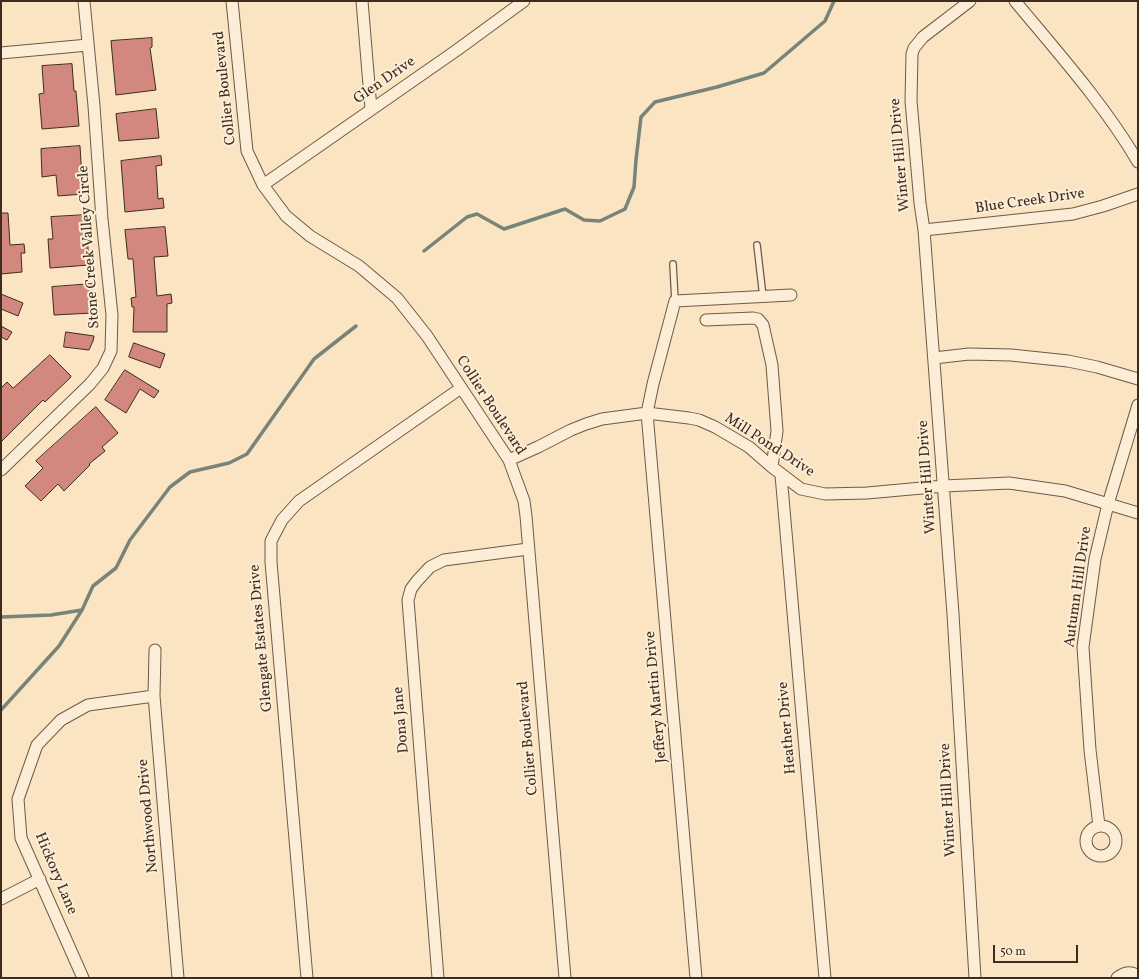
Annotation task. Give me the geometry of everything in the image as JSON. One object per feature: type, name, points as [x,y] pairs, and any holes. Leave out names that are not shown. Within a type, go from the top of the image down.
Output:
[{"type":"street","name":"Stone Creek Valley Circle","points":[[1,470],[90,384],[103,368],[111,351],[112,315],[102,219],[94,106],[84,1]]},
{"type":"street","name":"Collier Boulevard","points":[[232,1],[247,151],[263,185],[286,216],[310,236],[359,266],[397,298],[427,336],[509,460],[524,501],[565,978]]},
{"type":"street","points":[[362,1],[371,108]]},
{"type":"street","name":"Glen Drive","points":[[263,185],[371,108],[457,50],[524,1]]},
{"type":"street","name":"Winter Hill Drive","points":[[970,1],[923,37],[914,48],[912,54],[911,101],[920,204],[924,230],[944,486],[975,978]]},
{"type":"street","points":[[1015,1],[1094,97],[1125,140],[1138,162]]},
{"type":"street","points":[[1,53],[88,45]]},
{"type":"street","name":"Blue Creek Drive","points":[[924,230],[1073,214],[1138,194]]},
{"type":"street","points":[[675,301],[791,295]]},
{"type":"street","name":"Jeffery Martin Drive","points":[[675,301],[653,384],[648,413],[696,978]]},
{"type":"street","points":[[706,320],[753,318],[758,319],[763,325],[772,365],[777,431],[772,467]]},
{"type":"street","points":[[934,358],[969,354],[1011,355],[1097,367],[1138,379]]},
{"type":"street","name":"Glengate Estates Drive","points":[[307,978],[271,562],[271,541],[282,520],[299,501],[462,388]]},
{"type":"street","name":"Autumn Hill Drive","points":[[1099,826],[1090,750],[1083,647],[1095,559],[1108,504],[1138,405]]},
{"type":"street","name":"Mill Pond Drive","points":[[509,460],[571,430],[602,419],[648,413],[675,415],[699,420],[741,442],[749,447],[781,475],[801,488],[825,494],[867,493],[944,486],[1009,483],[1065,491],[1138,513]]},
{"type":"street","name":"Heather Drive","points":[[781,475],[825,978]]},
{"type":"street","name":"Dona Jane","points":[[438,978],[408,600],[411,589],[417,581],[430,567],[444,560],[528,549]]},
{"type":"street","name":"Northwood Drive","points":[[155,650],[154,696],[178,978]]},
{"type":"street","name":"Hickory Lane","points":[[83,978],[21,838],[18,799],[38,745],[61,720],[88,705],[154,696]]},
{"type":"street","points":[[1,899],[40,879]]},
{"type":"street","points":[[1117,978],[1127,972],[1136,973],[1138,976]]},
{"type":"lane","points":[[757,245],[763,297]]},
{"type":"lane","points":[[673,264],[675,301]]},
{"type":"building","points":[[152,38],[152,47],[150,48],[156,90],[116,95],[111,41]]},
{"type":"building","points":[[72,64],[79,126],[42,129],[39,94],[44,93],[42,66]]},
{"type":"building","points":[[156,109],[159,138],[119,141],[116,114]]},
{"type":"building","points":[[80,146],[83,194],[58,196],[56,175],[42,177],[41,149]]},
{"type":"building","points":[[161,156],[162,165],[156,166],[158,199],[163,198],[164,208],[125,212],[121,161]]},
{"type":"building","points":[[1,213],[8,213],[10,245],[24,244],[25,253],[21,253],[22,272],[1,274]]},
{"type":"building","points":[[86,215],[89,265],[50,268],[48,239],[53,239],[51,217]]},
{"type":"building","points":[[165,227],[168,256],[154,257],[157,296],[171,294],[172,303],[167,304],[167,332],[133,332],[134,307],[132,307],[131,298],[136,297],[133,259],[128,259],[125,230]]},
{"type":"building","points":[[92,284],[93,313],[54,315],[52,287]]},
{"type":"building","points":[[1,294],[23,303],[18,316],[1,309]]},
{"type":"building","points":[[1,326],[12,332],[7,340],[1,337]]},
{"type":"building","points":[[66,332],[94,336],[89,350],[64,347]]},
{"type":"building","points":[[134,343],[165,354],[160,368],[129,357]]},
{"type":"building","points":[[50,355],[71,376],[70,378],[45,402],[43,400],[1,442],[1,388],[7,382],[13,388]]},
{"type":"building","points":[[125,370],[159,391],[154,398],[140,389],[126,413],[105,400]]},
{"type":"building","points":[[96,407],[118,433],[102,447],[105,451],[89,464],[90,465],[64,491],[58,484],[41,501],[25,486],[43,468],[36,461]]},
{"type":"waterway","points":[[424,251],[467,217],[477,214],[504,229],[565,209],[584,220],[600,221],[625,209],[634,187],[641,117],[655,102],[717,87],[764,73],[825,21],[834,1]]},
{"type":"waterway","points":[[1,710],[59,646],[82,610],[93,586],[116,568],[130,540],[170,487],[190,472],[229,463],[247,454],[314,359],[356,326]]},
{"type":"waterway","points":[[1,617],[51,615],[82,610]]}]
